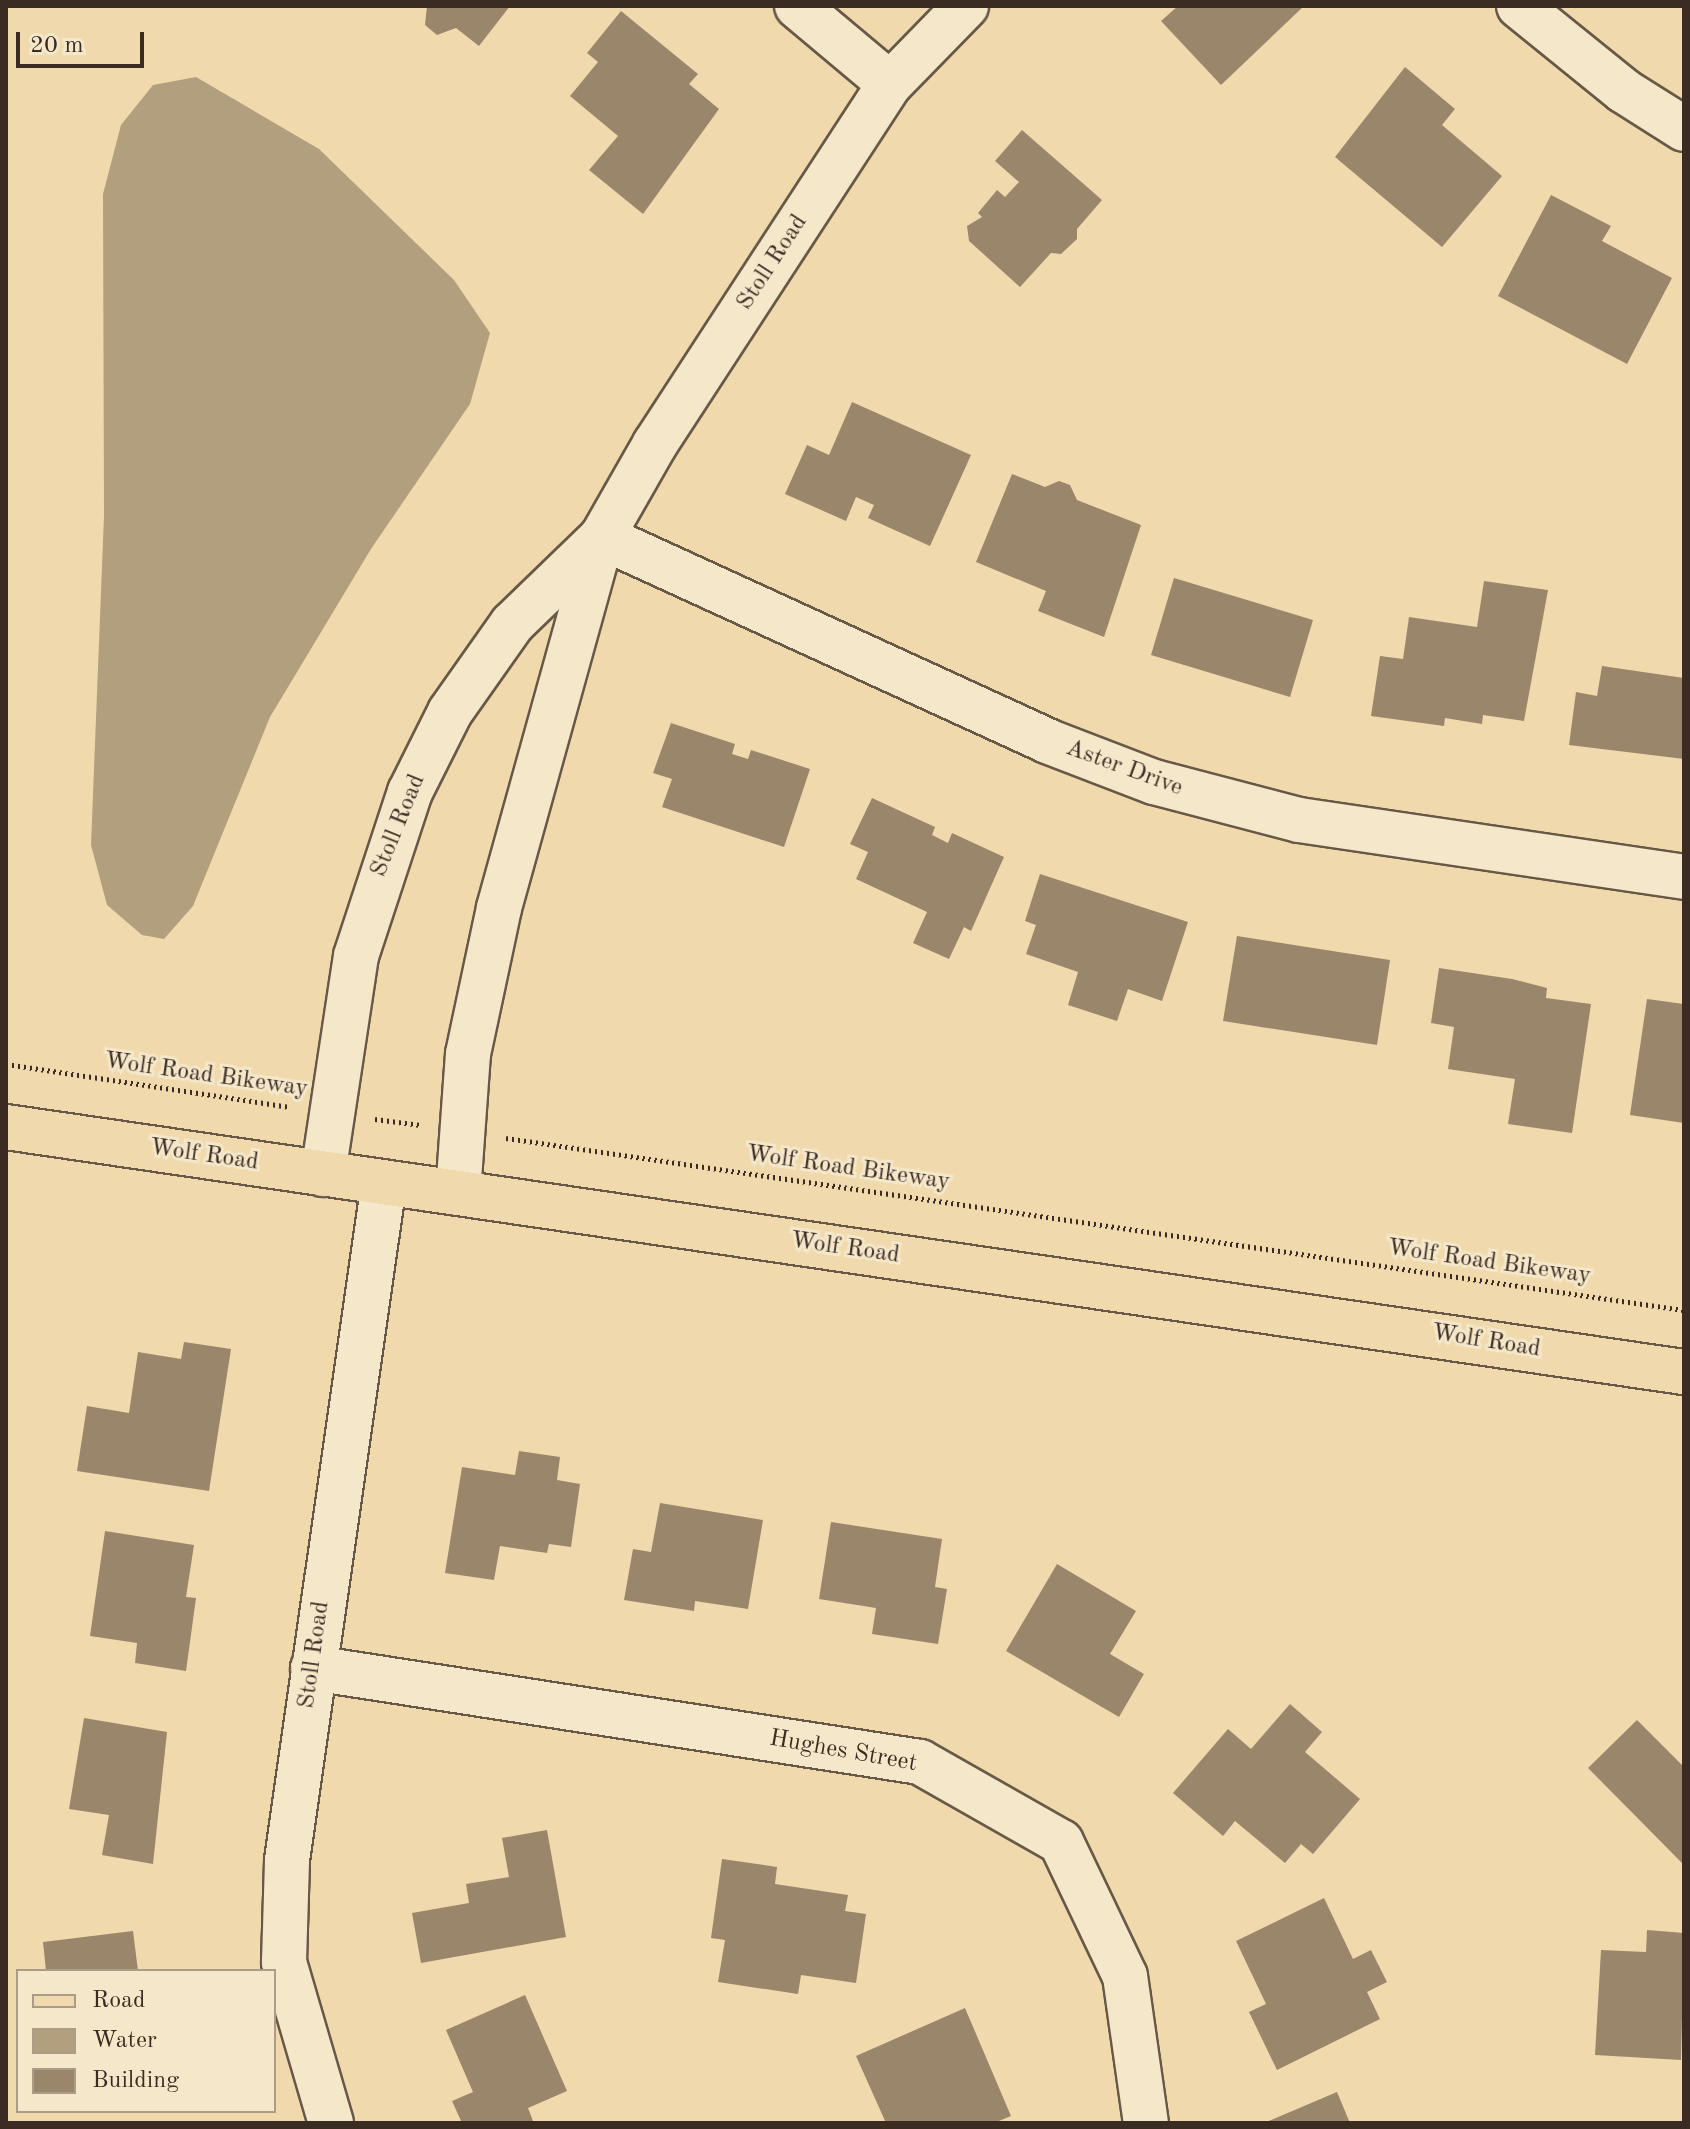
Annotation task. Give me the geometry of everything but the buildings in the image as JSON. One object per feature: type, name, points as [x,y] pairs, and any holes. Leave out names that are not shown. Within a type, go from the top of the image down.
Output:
[{"type":"main road","name":"Wolf Road","points":[[6,1127],[1684,1372]]},
{"type":"street","points":[[797,6],[890,84]]},
{"type":"street","name":"Stoll Road","points":[[458,1193],[468,1054],[499,908],[602,537],[655,444],[890,84],[966,6]]},
{"type":"street","points":[[1519,6],[1624,91],[1684,129]]},
{"type":"street","name":"Stoll Road","points":[[323,1174],[356,956],[410,792],[450,712],[512,624],[602,537]]},
{"type":"street","name":"Aster Drive","points":[[602,537],[1047,741],[1154,782],[1299,820],[1684,877]]},
{"type":"street","name":"Stoll Road","points":[[331,2123],[284,1962],[287,1860],[384,1183]]},
{"type":"street","name":"Hughes Street","points":[[313,1668],[920,1762],[1061,1842],[1125,1976],[1146,2123]]},
{"type":"path","name":"Wolf Road Bikeway","points":[[6,1064],[1684,1310]]},
{"type":"water","points":[[196,77],[319,149],[454,280],[490,333],[470,404],[371,549],[270,717],[193,906],[164,939],[142,935],[107,905],[91,845],[104,516],[103,194],[121,125],[153,85]]}]
